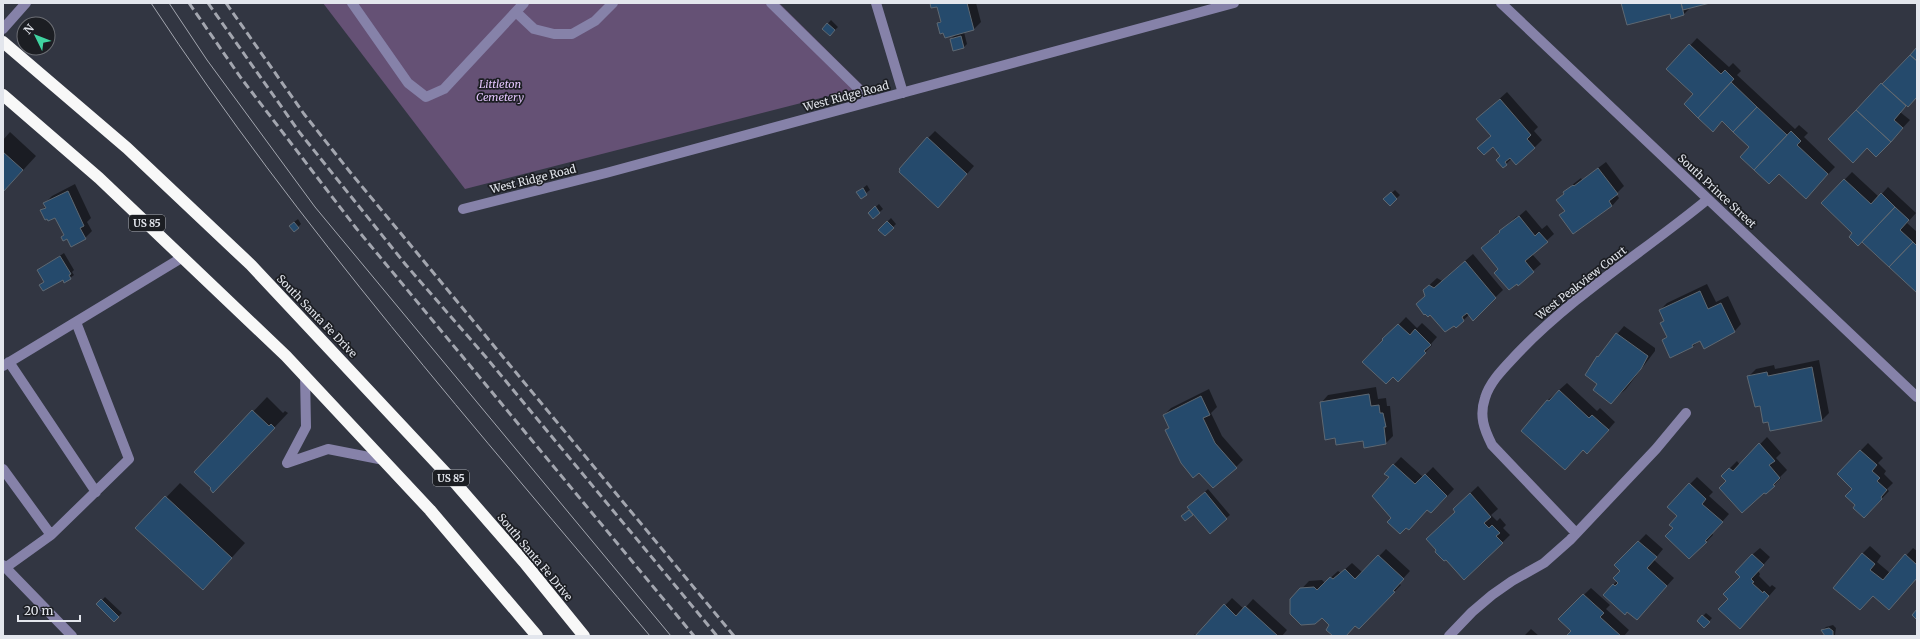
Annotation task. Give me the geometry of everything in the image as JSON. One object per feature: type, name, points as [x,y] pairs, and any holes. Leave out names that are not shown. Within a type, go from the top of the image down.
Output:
[{"type":"highway","name":"South Santa Fe Drive","points":[[3,42],[127,148],[251,265],[457,485],[524,562],[584,636]]},
{"type":"highway","name":"US 85","points":[[3,95],[99,178],[305,375],[430,510],[537,636]]},
{"type":"street","points":[[3,29],[26,3]]},
{"type":"street","points":[[352,3],[408,83],[426,97],[444,89],[524,3]]},
{"type":"street","points":[[516,12],[534,29],[554,34],[572,34],[595,21],[613,3]]},
{"type":"street","points":[[771,3],[871,101]]},
{"type":"street","points":[[876,3],[903,93]]},
{"type":"street","name":"West Ridge Road","points":[[463,209],[606,173],[1234,3]]},
{"type":"street","name":"South Prince Street","points":[[1501,3],[1917,397]]},
{"type":"street","name":"West Peakview Court","points":[[1576,533],[1492,444],[1483,428],[1482,410],[1490,385],[1532,338],[1570,304],[1677,225],[1708,199]]},
{"type":"street","points":[[96,492],[6,364],[183,257]]},
{"type":"street","points":[[72,636],[4,566],[51,536],[129,459],[76,322]]},
{"type":"street","points":[[305,375],[306,426],[287,463],[328,449],[384,460]]},
{"type":"street","points":[[1449,636],[1472,612],[1492,595],[1512,581],[1544,563],[1576,533],[1656,449],[1686,413]]},
{"type":"street","points":[[3,469],[51,536]]},
{"type":"green space","name":"Littleton Cemetery","points":[[323,3],[779,3],[864,87],[465,189]]},
{"type":"building","points":[[930,3],[967,3],[974,30],[945,38],[943,33],[940,34],[937,23],[941,22],[937,7],[931,8]]},
{"type":"building","points":[[1621,3],[1681,3],[1684,15],[1671,19],[1670,14],[1627,25]]},
{"type":"building","points":[[1681,3],[1710,3],[1683,10]]},
{"type":"building","points":[[827,23],[835,30],[830,36],[822,29]]},
{"type":"building","points":[[961,36],[964,48],[953,51],[950,39]]},
{"type":"building","points":[[1689,44],[1721,74],[1725,70],[1734,79],[1698,118],[1684,104],[1693,94],[1666,69]]},
{"type":"building","points":[[1917,47],[1917,61],[1910,55]]},
{"type":"building","points":[[1910,55],[1917,61],[1917,97],[1908,107],[1882,84]]},
{"type":"building","points":[[1731,82],[1757,107],[1733,132],[1722,121],[1713,132],[1698,118]]},
{"type":"building","points":[[1881,83],[1906,106],[1894,120],[1903,128],[1891,142],[1856,110]]},
{"type":"building","points":[[1500,99],[1531,135],[1527,139],[1535,148],[1516,165],[1510,158],[1505,162],[1507,165],[1503,168],[1496,160],[1500,156],[1493,147],[1484,155],[1477,148],[1491,136],[1476,119]]},
{"type":"building","points":[[1757,107],[1787,135],[1754,170],[1740,157],[1749,147],[1733,132]]},
{"type":"building","points":[[1856,110],[1891,142],[1876,157],[1867,148],[1853,163],[1828,139]]},
{"type":"building","points":[[1791,131],[1801,141],[1797,145],[1828,174],[1806,199],[1779,174],[1769,184],[1754,170]]},
{"type":"building","points":[[927,137],[967,174],[938,208],[899,172],[899,169]]},
{"type":"building","points":[[3,152],[23,170],[3,192]]},
{"type":"building","points":[[1598,168],[1618,194],[1609,201],[1612,206],[1573,234],[1559,215],[1565,211],[1556,200],[1564,194],[1563,192],[1573,185],[1574,186]]},
{"type":"building","points":[[1844,179],[1871,204],[1881,193],[1895,207],[1858,246],[1849,237],[1852,233],[1821,203]]},
{"type":"building","points":[[863,188],[867,195],[861,199],[856,192]]},
{"type":"building","points":[[68,191],[84,226],[80,228],[86,239],[71,247],[67,239],[63,241],[61,237],[64,235],[55,218],[48,221],[47,219],[45,220],[40,210],[46,208],[43,203]]},
{"type":"building","points":[[1391,192],[1397,199],[1390,206],[1383,199]]},
{"type":"building","points":[[875,206],[880,213],[873,219],[868,213]]},
{"type":"building","points":[[1895,207],[1909,220],[1900,230],[1913,242],[1889,267],[1862,242]]},
{"type":"building","points":[[1519,216],[1535,236],[1539,232],[1548,242],[1525,261],[1534,272],[1518,286],[1517,284],[1509,290],[1494,273],[1498,269],[1481,248],[1500,232],[1499,231]]},
{"type":"building","points":[[887,221],[894,228],[885,236],[878,230]]},
{"type":"building","points":[[294,222],[299,228],[294,232],[289,226]]},
{"type":"building","points":[[1913,242],[1917,246],[1917,293],[1889,267]]},
{"type":"building","points":[[60,256],[71,274],[69,275],[71,279],[64,283],[63,280],[43,291],[39,285],[44,282],[37,270]]},
{"type":"building","points":[[1465,261],[1496,298],[1473,321],[1467,313],[1462,317],[1464,321],[1456,328],[1454,326],[1445,332],[1430,315],[1428,317],[1425,314],[1424,315],[1416,304],[1425,296],[1423,290],[1429,285],[1434,288]]},
{"type":"building","points":[[1700,291],[1708,309],[1721,303],[1735,332],[1704,349],[1700,341],[1692,345],[1693,347],[1670,358],[1662,340],[1667,337],[1660,323],[1664,321],[1659,310]]},
{"type":"building","points":[[1398,324],[1410,335],[1415,329],[1431,345],[1424,351],[1426,353],[1398,382],[1393,377],[1386,384],[1362,362],[1383,340],[1382,339]]},
{"type":"building","points":[[1616,333],[1648,356],[1641,369],[1611,404],[1593,390],[1597,384],[1585,375],[1597,356],[1598,357]]},
{"type":"building","points":[[1812,367],[1822,421],[1770,431],[1768,422],[1763,423],[1760,406],[1755,407],[1747,376],[1767,372],[1768,376]]},
{"type":"building","points":[[1559,390],[1589,418],[1592,415],[1609,430],[1587,454],[1583,450],[1565,470],[1521,431],[1547,400],[1549,401]]},
{"type":"building","points":[[1369,394],[1371,406],[1379,405],[1380,413],[1383,413],[1386,427],[1384,427],[1386,444],[1364,448],[1363,441],[1336,445],[1335,438],[1325,440],[1320,402]]},
{"type":"building","points":[[1201,396],[1210,415],[1203,418],[1215,443],[1237,468],[1213,488],[1199,473],[1193,478],[1181,463],[1165,430],[1169,428],[1163,415]]},
{"type":"building","points":[[252,410],[269,426],[271,424],[275,428],[213,493],[210,489],[211,488],[194,472]]},
{"type":"building","points":[[1759,443],[1775,461],[1769,465],[1780,478],[1773,485],[1775,486],[1766,494],[1764,493],[1742,513],[1719,488],[1726,481],[1721,476],[1729,468],[1733,471]]},
{"type":"building","points":[[1860,450],[1877,465],[1872,471],[1880,478],[1877,481],[1887,490],[1881,497],[1882,499],[1864,518],[1853,508],[1855,505],[1845,496],[1852,489],[1837,474]]},
{"type":"building","points":[[1393,464],[1415,484],[1425,474],[1447,496],[1431,513],[1427,510],[1409,530],[1406,528],[1400,534],[1387,522],[1391,518],[1372,496],[1389,477],[1384,474]]},
{"type":"building","points":[[1689,483],[1706,499],[1702,504],[1723,522],[1705,541],[1707,542],[1689,559],[1665,536],[1673,528],[1669,525],[1677,516],[1667,507]]},
{"type":"building","points":[[1205,492],[1227,519],[1210,534],[1187,507]]},
{"type":"building","points":[[1470,493],[1491,517],[1484,523],[1489,528],[1492,525],[1500,533],[1496,536],[1503,543],[1464,580],[1446,560],[1444,561],[1435,552],[1436,550],[1426,539],[1455,512],[1453,509]]},
{"type":"building","points":[[165,496],[232,558],[203,590],[135,528]]},
{"type":"building","points":[[1189,510],[1193,515],[1185,521],[1181,516]]},
{"type":"building","points":[[1638,541],[1657,557],[1647,568],[1667,586],[1637,620],[1627,612],[1625,615],[1603,595],[1613,584],[1615,586],[1618,583],[1613,578],[1620,571],[1614,565]]},
{"type":"building","points":[[1862,553],[1875,564],[1870,570],[1883,580],[1905,554],[1917,565],[1917,578],[1889,610],[1873,596],[1860,610],[1833,588]]},
{"type":"building","points":[[1752,554],[1764,565],[1751,579],[1754,582],[1752,583],[1763,593],[1764,591],[1769,596],[1740,629],[1718,609],[1728,599],[1723,594],[1740,577],[1735,572]]},
{"type":"building","points":[[1378,555],[1404,579],[1393,591],[1395,592],[1359,629],[1355,626],[1346,636],[1333,636],[1326,630],[1329,625],[1322,618],[1315,624],[1301,625],[1290,614],[1290,599],[1300,588],[1314,587],[1317,590],[1330,577],[1333,579],[1345,569],[1355,579]]},
{"type":"building","points":[[1583,594],[1604,613],[1600,617],[1621,636],[1566,636],[1571,631],[1558,619]]},
{"type":"building","points":[[101,599],[119,617],[114,622],[96,604]]},
{"type":"building","points":[[1224,604],[1236,616],[1245,606],[1278,636],[1195,636]]},
{"type":"building","points":[[1917,609],[1917,620],[1912,615]]},
{"type":"building","points":[[1702,615],[1710,622],[1704,628],[1697,621]]},
{"type":"building","points":[[1829,628],[1833,631],[1833,636],[1825,636],[1821,630]]},
{"type":"tram line","points":[[151,3],[267,168],[329,248],[456,405],[650,636]]},
{"type":"tram line","points":[[169,3],[207,60],[315,207],[671,636]]},
{"type":"railway","points":[[189,3],[241,78],[356,228],[694,636]]},
{"type":"railway","points":[[208,3],[300,133],[406,265],[485,356],[717,636]]},
{"type":"railway","points":[[226,3],[304,114],[350,172],[734,636]]}]
